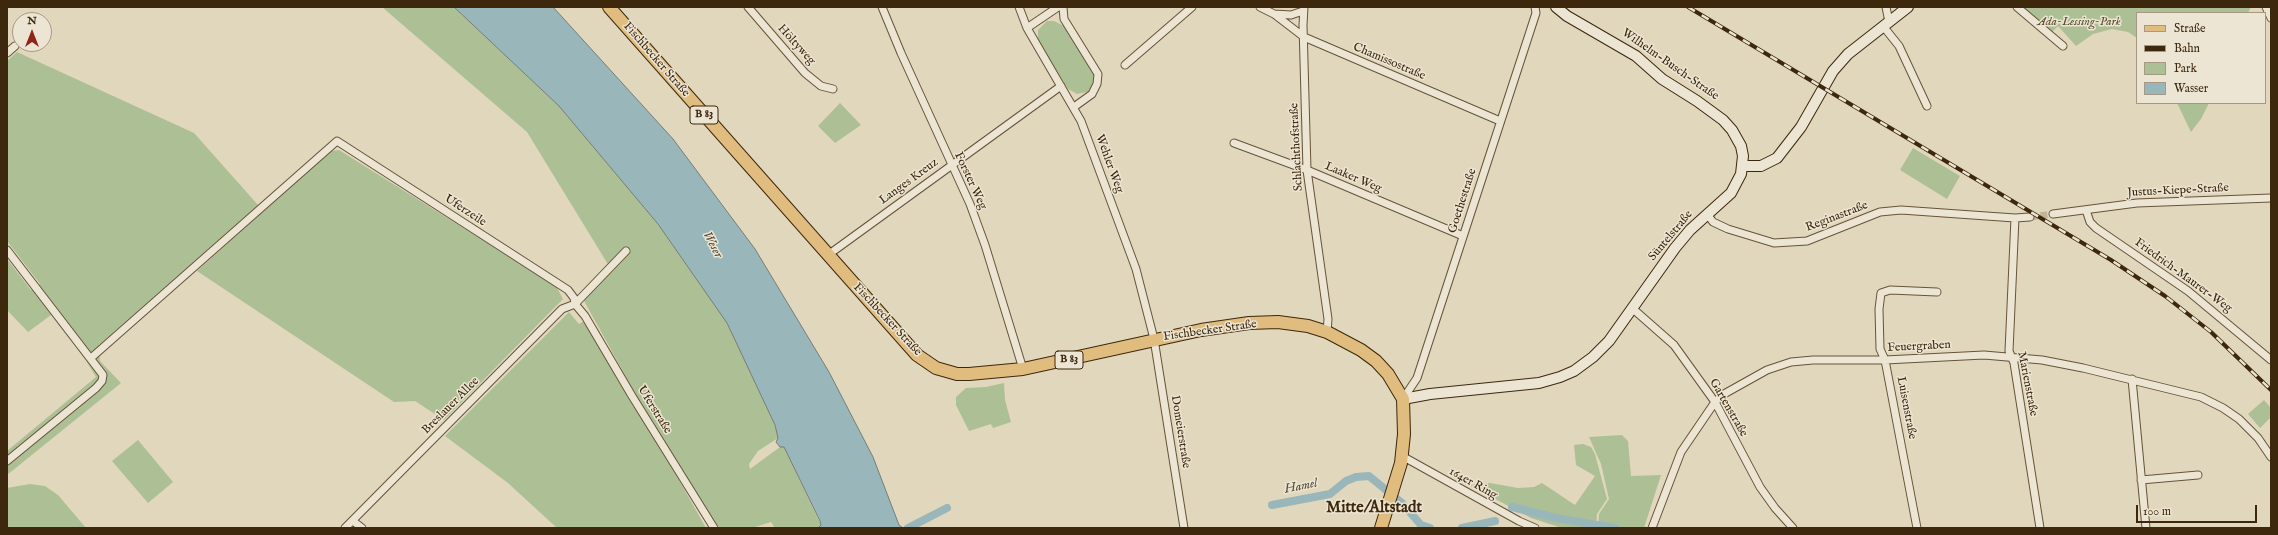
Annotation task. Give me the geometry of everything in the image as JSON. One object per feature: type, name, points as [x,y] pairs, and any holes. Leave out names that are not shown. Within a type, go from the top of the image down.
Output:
[{"type":"main road","name":"Fischbecker Straße","points":[[609,7],[917,355],[936,368],[957,374],[1023,369],[1154,339],[1249,324],[1278,322],[1293,323],[1327,332]]},
{"type":"main road","name":"Wilhelm-Busch-Straße","points":[[1556,7],[1567,16],[1636,56],[1662,79],[1697,101],[1723,120],[1732,130],[1741,146],[1742,166]]},
{"type":"main road","points":[[1742,166],[1761,166],[1777,158],[1801,127],[1833,71],[1848,54],[1908,7]]},
{"type":"main road","name":"Süntelstraße","points":[[1403,400],[1430,394],[1538,383],[1560,377],[1593,357],[1609,340],[1675,248],[1690,230],[1731,193],[1737,184],[1742,166]]},
{"type":"main road","name":"B 83","points":[[1327,332],[1361,350],[1376,360],[1388,374],[1403,400],[1404,434],[1402,456],[1395,485],[1381,528]]},
{"type":"street","name":"Höltyweg","points":[[748,7],[820,86],[833,89]]},
{"type":"street","name":"Forster Weg","points":[[882,7],[951,166],[970,204],[985,245],[1023,369]]},
{"type":"street","name":"Wehler Weg","points":[[1019,7],[1027,28],[1074,107],[1087,136],[1133,262],[1154,339]]},
{"type":"street","points":[[1027,28],[1058,7]]},
{"type":"street","points":[[1063,7],[1064,19],[1098,74],[1097,84],[1092,94],[1074,107]]},
{"type":"street","points":[[1125,65],[1192,7]]},
{"type":"street","name":"Chamissostraße","points":[[1260,7],[1274,14],[1304,37],[1500,121]]},
{"type":"street","name":"Goethestraße","points":[[1403,400],[1417,378],[1536,13],[1535,7]]},
{"type":"street","points":[[1886,7],[1886,24],[1899,46],[1927,106]]},
{"type":"street","points":[[2017,7],[2063,46]]},
{"type":"street","points":[[2266,7],[2271,18]]},
{"type":"street","name":"Chamissostraße","points":[[1274,14],[1291,15],[1303,9]]},
{"type":"street","name":"Schlachthofstraße","points":[[1303,9],[1307,170],[1328,319],[1327,332]]},
{"type":"street","name":"Langes Kreuz","points":[[828,254],[1061,86]]},
{"type":"street","name":"Uferzeile","points":[[91,358],[337,141],[568,290],[574,298],[575,304]]},
{"type":"street","name":"Laaker Weg","points":[[1234,143],[1307,170],[1463,236]]},
{"type":"street","name":"Justus-Kiepe-Straße","points":[[2086,210],[2137,203],[2271,198]]},
{"type":"street","name":"Reginastraße","points":[[1707,214],[1713,222],[1728,229],[1774,243],[1807,241],[1880,212],[1901,210],[2015,218],[2030,217]]},
{"type":"street","points":[[2053,214],[2086,210]]},
{"type":"street","name":"Friedrich-Maurer-Weg","points":[[2086,210],[2090,222],[2096,228],[2188,291],[2271,360]]},
{"type":"street","name":"Marienstraße","points":[[2015,218],[2009,351],[2014,363],[2040,528]]},
{"type":"street","points":[[7,250],[100,370],[102,381],[7,461]]},
{"type":"street","name":"Breslauer Allee","points":[[345,528],[562,309],[575,304],[626,251]]},
{"type":"street","name":"Luisenstraße","points":[[1917,528],[1886,360],[1880,349],[1879,309],[1881,293],[1890,290],[1937,292]]},
{"type":"street","name":"Uferstraße","points":[[575,304],[585,316],[632,396],[714,528]]},
{"type":"street","name":"Gartenstraße","points":[[1632,308],[1674,345],[1715,402],[1760,487],[1775,508],[1793,528]]},
{"type":"street","name":"Domeierstraße","points":[[1154,339],[1184,528]]},
{"type":"street","name":"Feuergraben","points":[[1652,528],[1681,452],[1715,402],[1724,394],[1767,370],[1791,362],[1813,360],[1886,360],[1984,355],[2011,356],[2042,360],[2132,379],[2201,397],[2223,408],[2239,419],[2258,438],[2271,458]]},
{"type":"street","points":[[2132,379],[2146,528]]},
{"type":"street","name":"164er Ring","points":[[1402,456],[1518,521],[1535,528]]},
{"type":"street","points":[[2141,480],[2198,475]]},
{"type":"street","points":[[353,520],[362,528]]},
{"type":"green space","points":[[382,7],[454,7],[559,106],[658,224],[727,323],[775,425],[778,438],[758,451],[749,464],[750,469],[780,447],[784,447],[821,525],[818,528],[775,528],[771,522],[752,528],[720,528],[710,518],[636,395],[583,299],[609,266],[527,132]]},
{"type":"green space","name":"Ada-Lessing-Park","points":[[2023,7],[2251,7],[2248,12],[2136,12],[2136,37],[2128,32],[2112,29],[2093,34],[2076,46],[2058,26],[2052,32]]},
{"type":"green space","points":[[1047,21],[1054,21],[1064,26],[1094,75],[1092,87],[1087,92],[1077,94],[1068,89],[1038,42],[1038,30]]},
{"type":"green space","points":[[17,52],[194,133],[258,205],[99,345],[100,361],[121,383],[7,475],[7,451],[96,377],[85,359],[51,315],[28,332],[7,310],[7,259],[31,290],[40,284],[7,241],[7,61]]},
{"type":"green space","points":[[840,103],[861,125],[835,143],[818,126]]},
{"type":"green space","points":[[2177,104],[2208,104],[2201,119],[2191,132]]},
{"type":"green space","points":[[1913,148],[1960,176],[1947,199],[1900,170]]},
{"type":"green space","points":[[339,150],[556,286],[563,299],[444,420],[415,401],[394,402],[197,271],[330,151]]},
{"type":"green space","points":[[569,312],[579,324],[584,321],[630,401],[661,448],[706,528],[557,528],[508,483],[445,436]]},
{"type":"green space","points":[[1004,383],[1005,400],[1011,422],[993,428],[991,424],[969,431],[956,405],[956,397],[966,388],[986,387]]},
{"type":"green space","points":[[2264,400],[2271,408],[2271,417],[2260,428],[2248,414]]},
{"type":"green space","points":[[1622,435],[1628,441],[1631,476],[1661,475],[1644,528],[1598,528],[1599,514],[1609,499],[1601,464],[1589,437]]},
{"type":"green space","points":[[138,440],[173,482],[148,503],[112,461]]},
{"type":"green space","points":[[1583,444],[1591,447],[1595,454],[1607,499],[1597,514],[1596,528],[1562,528],[1531,518],[1469,485],[1490,483],[1518,488],[1534,487],[1542,483],[1575,505],[1595,476],[1576,465],[1574,445]]},
{"type":"green space","points":[[30,484],[45,486],[58,495],[86,528],[7,528],[7,488]]},
{"type":"water","name":"Weser","points":[[454,7],[553,7],[673,139],[755,249],[829,372],[873,457],[899,525],[903,528],[818,528],[821,525],[820,521],[784,447],[780,447],[776,442],[778,438],[775,425],[727,323],[658,224],[559,106]]},
{"type":"waterway","name":"Hamel","points":[[1272,505],[1330,494],[1346,481],[1356,477],[1369,476],[1402,503],[1421,525],[1430,528]]},
{"type":"waterway","name":"Hamel","points":[[1512,507],[1556,518],[1615,528]]},
{"type":"waterway","name":"Hamel","points":[[908,528],[947,508]]},
{"type":"waterway","name":"Hamel","points":[[1462,528],[1495,521]]},
{"type":"tunnel","points":[[2030,217],[2053,214]]},
{"type":"railway","points":[[1688,7],[2111,260],[2165,296],[2211,332],[2271,390]]},
{"type":"district","name":"Mitte/Altstadt","points":[[1374,509]]}]
